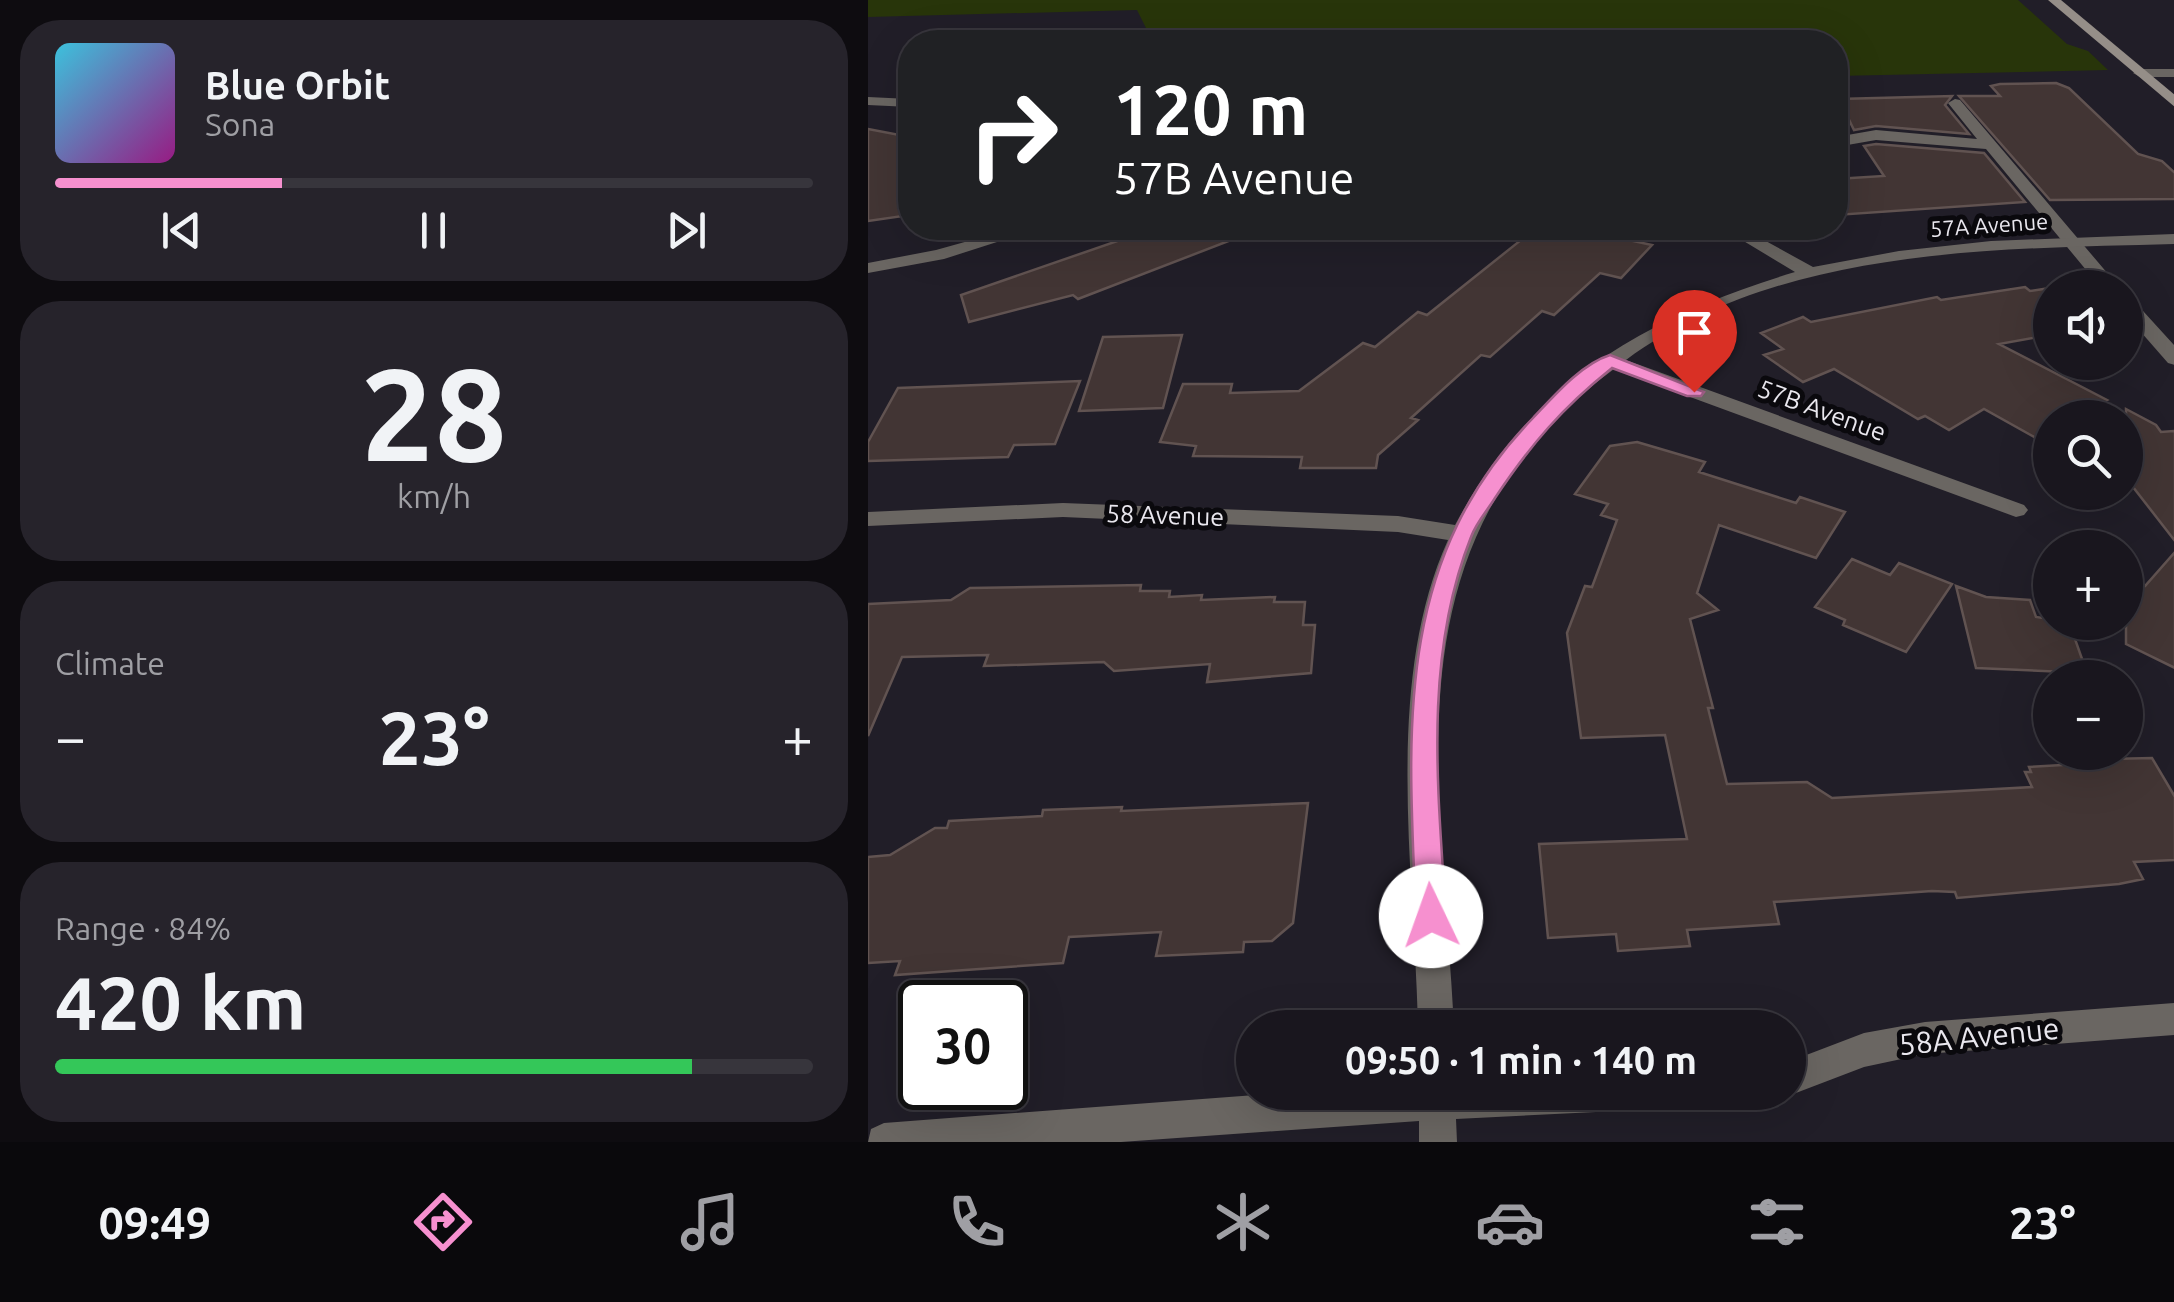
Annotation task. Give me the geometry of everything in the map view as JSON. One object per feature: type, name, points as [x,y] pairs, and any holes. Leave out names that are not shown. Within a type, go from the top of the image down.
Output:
[{"type":"main road","points":[[2054,0],[2174,103]]},
{"type":"street","points":[[2140,74],[2174,73]]},
{"type":"street","points":[[868,101],[898,102]]},
{"type":"street","points":[[1955,104],[2094,270]]},
{"type":"street","points":[[1848,140],[1876,136],[1989,144]]},
{"type":"street","name":"57A Avenue","points":[[1435,1010],[1423,764],[1426,692],[1438,608],[1461,534],[1524,438],[1564,397],[1610,361],[1707,307],[1807,270],[1906,254],[2174,239]]},
{"type":"street","points":[[868,268],[991,240]]},
{"type":"street","points":[[1756,240],[1807,270]]},
{"type":"street","points":[[2143,323],[2174,359]]},
{"type":"street","name":"57B Avenue","points":[[1610,361],[2016,510]]},
{"type":"street","name":"58 Avenue","points":[[868,519],[1063,510],[1398,524],[1461,534]]},
{"type":"street","name":"58A Avenue","points":[[1806,1071],[1864,1050],[1925,1038],[2174,1019]]},
{"type":"street","points":[[884,1142],[1352,1106],[1438,1113],[1466,1110]]},
{"type":"green space","points":[[868,0],[2018,0],[2067,44],[2088,51],[2108,70],[1848,76],[1848,30],[1147,30],[1137,10],[868,17]]},
{"type":"building","points":[[2056,83],[2069,88],[2138,154],[2162,161],[2175,173],[2175,199],[2050,200],[1959,96],[2000,96],[1991,86],[2000,84]]},
{"type":"building","points":[[1952,96],[1945,105],[1969,134],[1876,126],[1854,130],[1848,118],[1848,99]]},
{"type":"building","points":[[868,129],[898,135],[898,217],[868,221]]},
{"type":"building","points":[[1864,146],[1984,153],[2025,202],[1848,214],[1848,178],[1884,176]]},
{"type":"building","points":[[1120,240],[1231,240],[1078,299],[1073,295],[969,322],[961,295]]},
{"type":"building","points":[[1521,240],[1629,240],[1652,245],[1621,278],[1600,273],[1554,315],[1542,311],[1490,357],[1481,355],[1411,418],[1418,420],[1378,455],[1376,468],[1300,468],[1302,457],[1193,456],[1196,446],[1160,442],[1183,384],[1232,384],[1230,393],[1299,391],[1363,343],[1375,347],[1418,312],[1427,315]]},
{"type":"building","points":[[2025,287],[2033,291],[2033,338],[1999,344],[2033,362],[2033,380],[2068,380],[2107,400],[2033,400],[2033,436],[1984,409],[1949,430],[1925,416],[1918,419],[1834,369],[1803,382],[1764,355],[1783,349],[1761,333],[1803,317],[1811,322],[1937,297],[1941,300]]},
{"type":"building","points":[[1182,335],[1163,408],[1079,411],[1103,337]]},
{"type":"building","points":[[1080,381],[1055,444],[1014,445],[1008,457],[868,461],[868,442],[898,388]]},
{"type":"building","points":[[2143,418],[2161,432],[2175,431],[2175,541],[2143,500]]},
{"type":"building","points":[[1637,442],[1705,462],[1699,472],[1796,503],[1800,497],[1845,512],[1816,558],[1719,525],[1697,593],[1718,610],[1690,619],[1727,784],[1807,782],[1832,798],[2032,787],[2025,772],[2031,772],[2029,767],[2143,770],[2143,758],[2152,758],[2175,797],[2175,860],[2134,862],[2143,879],[2119,884],[1957,898],[1955,892],[1932,891],[1774,902],[1779,924],[1687,930],[1690,946],[1618,951],[1616,934],[1548,938],[1539,844],[1687,839],[1665,735],[1581,738],[1567,633],[1585,586],[1592,587],[1617,520],[1601,515],[1608,504],[1575,494],[1610,446]]},
{"type":"building","points":[[2175,552],[2175,668],[2126,644],[2126,640],[2143,640],[2145,586]]},
{"type":"building","points":[[1852,559],[1890,575],[1899,563],[1952,584],[1906,652],[1843,625],[1845,620],[1815,607]]},
{"type":"building","points":[[1141,585],[1140,591],[1170,591],[1169,597],[1275,597],[1274,602],[1305,602],[1303,625],[1315,625],[1311,673],[1207,682],[1210,664],[1114,671],[1104,662],[984,666],[988,655],[902,657],[868,736],[868,604],[951,600],[970,588]]},
{"type":"building","points":[[1956,586],[1986,597],[2030,600],[2033,640],[2075,640],[2082,660],[2033,660],[2033,671],[1976,668]]},
{"type":"building","points":[[1308,803],[1293,923],[1272,941],[1244,942],[1243,952],[1156,956],[1161,932],[1069,937],[1063,963],[895,975],[900,961],[868,963],[868,857],[890,855],[935,828],[947,828],[949,821],[1042,816],[1043,810],[1122,807],[1121,811]]},
{"type":"route","points":[[1431,916],[1423,764],[1427,674],[1438,608],[1461,534],[1524,438],[1564,397],[1610,361],[1694,392]]}]
